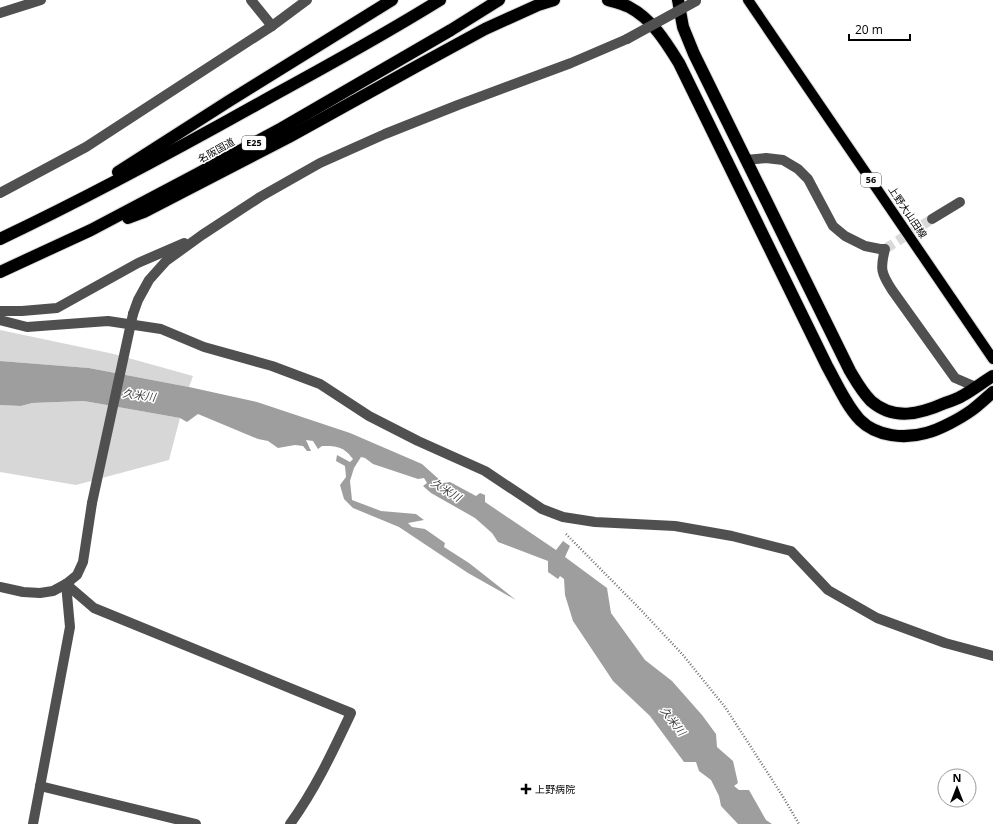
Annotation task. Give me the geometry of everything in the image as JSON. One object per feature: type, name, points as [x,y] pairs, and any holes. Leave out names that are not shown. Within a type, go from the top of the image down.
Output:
[{"type":"highway","points":[[51,215],[392,0]]},
{"type":"highway","name":"名阪国道","points":[[0,239],[51,215],[185,145],[440,0]]},
{"type":"highway","name":"名阪国道","points":[[1,271],[91,230],[282,128],[499,0]]},
{"type":"highway","points":[[91,230],[144,212],[289,137],[485,29],[538,5],[554,0]]},
{"type":"highway","points":[[608,0],[628,7],[644,17],[663,38],[679,63],[827,366],[848,403],[861,421],[882,434],[912,436],[927,433],[947,425],[972,410],[993,392]]},
{"type":"highway","points":[[678,0],[683,27],[694,54],[850,371],[862,391],[871,401],[892,413],[908,414],[937,407],[962,396],[993,376]]},
{"type":"main road","name":"上野大山田線","points":[[748,0],[993,359]]},
{"type":"street","points":[[0,13],[42,0]]},
{"type":"street","points":[[251,0],[272,26]]},
{"type":"street","points":[[0,193],[86,147],[272,26],[308,0]]},
{"type":"street","points":[[0,587],[23,592],[40,593],[53,591],[66,584],[77,575],[82,562],[92,503],[133,314],[138,300],[149,280],[166,261],[202,235],[260,197],[320,163],[458,104],[571,63],[627,39],[697,1]]},
{"type":"street","points":[[746,160],[766,158],[783,160],[798,169],[808,180],[833,226],[845,236],[865,246],[885,249],[882,262],[884,278],[955,378],[976,387]]},
{"type":"street","points":[[932,219],[960,202]]},
{"type":"street","points":[[0,312],[57,308],[138,263],[202,235]]},
{"type":"street","points":[[0,320],[27,327],[108,321],[161,329],[204,347],[272,366],[320,384],[369,416],[418,441],[485,471],[542,509],[563,518],[595,522],[675,526],[732,536],[791,551],[828,590],[877,618],[945,643],[993,656]]},
{"type":"street","points":[[33,824],[70,627],[66,584]]},
{"type":"street","points":[[66,584],[94,608],[351,713],[328,760],[290,824]]},
{"type":"street","points":[[40,786],[196,824]]},
{"type":"path","points":[[563,531],[639,608],[673,645],[725,707],[799,824]]},
{"type":"shaded area","points":[[0,330],[114,354],[193,376],[189,387],[89,368],[0,361]]},
{"type":"shaded area","points":[[84,401],[180,418],[169,460],[76,485],[0,472],[0,405],[21,406],[32,403]]},
{"type":"water","name":"久米川","points":[[0,361],[89,368],[189,387],[257,402],[350,433],[422,464],[443,483],[450,482],[476,496],[480,493],[485,495],[485,502],[556,550],[563,541],[570,546],[565,557],[607,588],[611,613],[645,660],[672,681],[702,715],[716,734],[717,747],[733,761],[738,783],[734,786],[739,790],[749,790],[766,820],[772,824],[738,824],[721,806],[719,796],[711,780],[699,771],[696,762],[684,762],[650,716],[613,681],[573,621],[565,595],[564,579],[560,576],[558,579],[548,572],[548,561],[498,542],[492,533],[475,518],[431,493],[423,486],[427,483],[424,478],[418,479],[373,464],[361,457],[354,468],[350,481],[352,500],[381,511],[416,514],[424,520],[408,523],[412,527],[425,529],[445,543],[444,547],[469,563],[516,600],[468,573],[399,527],[353,508],[344,499],[340,485],[346,477],[345,466],[336,461],[337,455],[350,462],[353,459],[347,452],[340,448],[322,446],[318,449],[313,441],[306,440],[311,451],[307,451],[303,446],[295,445],[278,448],[268,441],[258,439],[198,414],[187,422],[180,418],[84,401],[32,403],[21,406],[0,405]]},
{"type":"tunnel","points":[[885,249],[932,219]]},
{"type":"place","name":"上野病院","points":[[526,789]]}]
